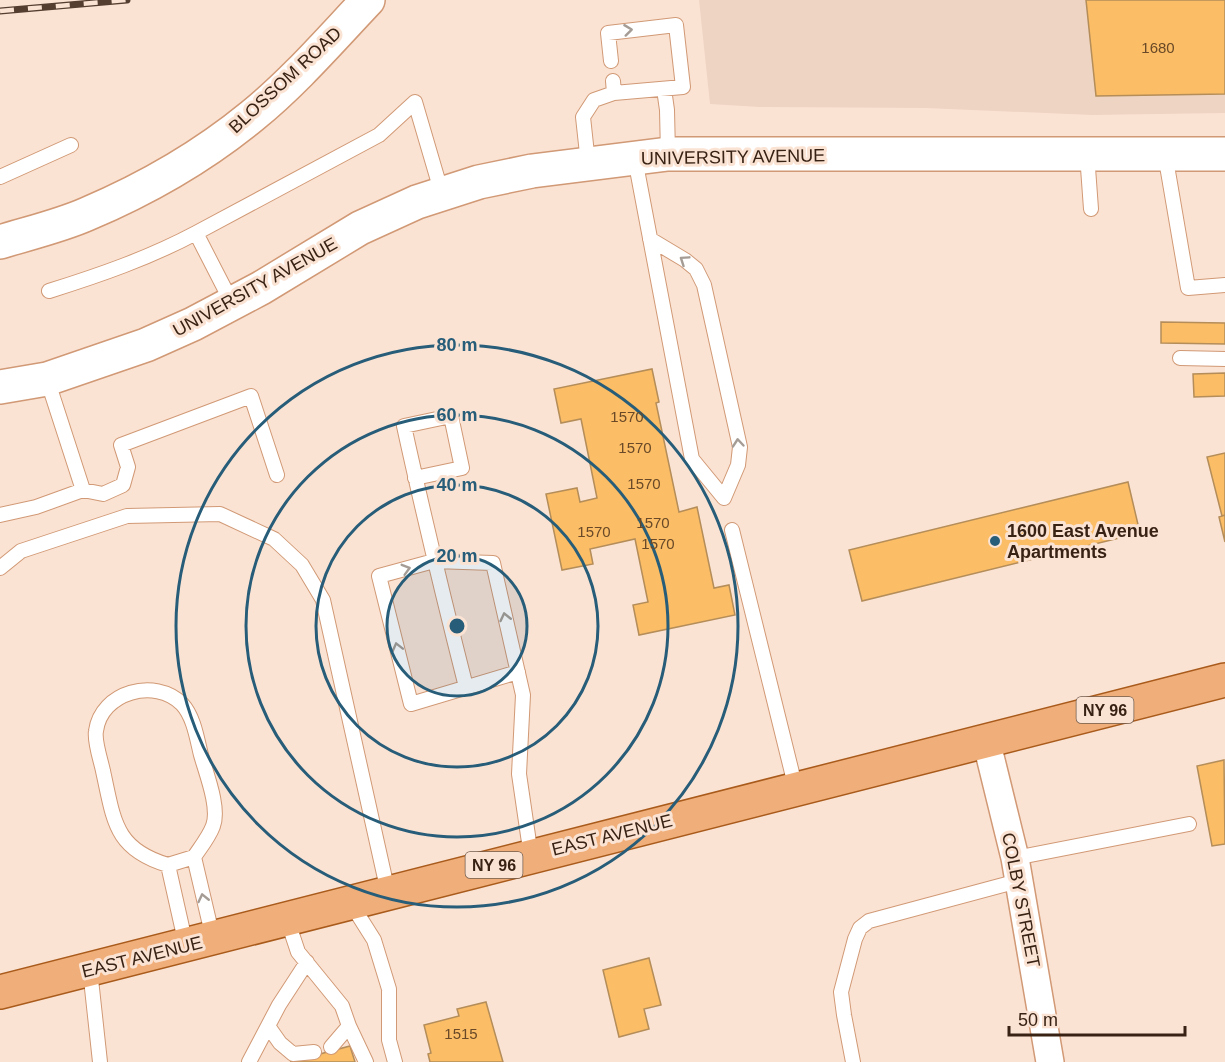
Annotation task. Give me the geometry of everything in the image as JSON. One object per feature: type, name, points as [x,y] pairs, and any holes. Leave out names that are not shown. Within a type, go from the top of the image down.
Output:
[{"type":"main road","name":"BLOSSOM ROAD","points":[[0,242],[85,216],[149,186],[201,154],[253,115],[299,72],[368,0]]},
{"type":"main road","name":"UNIVERSITY AVENUE","points":[[0,387],[47,380],[146,345],[232,303],[360,228],[417,202],[479,182],[532,171],[668,154],[1225,153]]},
{"type":"main road","name":"EAST AVENUE","points":[[1,986],[90,970],[388,892],[1225,680]]},
{"type":"street","name":"COLBY STREET","points":[[986,740],[1017,870],[1050,1062]]},
{"type":"lane","points":[[588,163],[583,117],[594,100],[614,87],[664,89],[683,87],[676,25],[608,33],[611,61]]},
{"type":"lane","points":[[664,89],[668,154]]},
{"type":"lane","points":[[49,291],[113,270],[173,245],[379,135],[415,102],[442,194]]},
{"type":"lane","points":[[0,177],[71,146]]},
{"type":"lane","points":[[1087,154],[1091,209]]},
{"type":"lane","points":[[1165,154],[1188,288],[1225,285]]},
{"type":"lane","points":[[635,159],[650,239],[692,459],[724,498],[738,465],[740,447],[704,285],[696,268],[650,239]]},
{"type":"lane","points":[[196,233],[232,303]]},
{"type":"lane","points":[[1180,357],[1225,359]]},
{"type":"lane","points":[[47,380],[83,490]]},
{"type":"lane","points":[[0,515],[36,507],[83,490],[103,494],[123,485],[128,466],[121,445],[251,396],[277,475]]},
{"type":"lane","points":[[415,478],[462,468],[451,416],[404,426],[415,478],[434,561],[466,687]]},
{"type":"lane","points":[[0,568],[21,551],[127,516],[220,514],[274,539],[302,565],[323,600],[388,892]]},
{"type":"lane","points":[[732,530],[796,789]]},
{"type":"lane","points":[[518,672],[411,704],[379,576],[434,561],[493,563],[518,672],[523,694],[519,774],[531,856]]},
{"type":"lane","points":[[194,857],[168,865],[137,852],[123,838],[112,814],[95,732],[102,715],[112,704],[128,693],[146,689],[163,692],[182,704],[192,719],[213,800],[214,825],[194,857],[199,942]]},
{"type":"lane","points":[[854,1062],[841,992],[855,939],[860,928],[869,921],[1017,870],[1189,824]]},
{"type":"lane","points":[[168,865],[199,942]]},
{"type":"lane","points":[[350,902],[374,940],[388,989],[389,1040],[394,1062]]},
{"type":"lane","points":[[287,919],[298,952],[342,1006],[366,1062]]},
{"type":"lane","points":[[249,1062],[307,962]]},
{"type":"lane","points":[[90,970],[100,1062]]},
{"type":"lane","points":[[268,1026],[280,1043],[293,1054],[314,1052]]},
{"type":"lane","points":[[331,1047],[349,1026]]},
{"type":"shaded area","points":[[699,0],[1225,0],[1225,113],[1092,115],[925,108],[759,107],[710,104]]},
{"type":"building","points":[[1086,0],[1225,0],[1225,94],[1096,96]]},
{"type":"building","points":[[1161,322],[1225,323],[1225,344],[1161,343]]},
{"type":"building","points":[[652,369],[659,402],[656,403],[679,512],[697,507],[714,588],[729,585],[735,615],[639,635],[633,605],[648,602],[635,539],[590,549],[593,564],[562,570],[546,494],[577,488],[580,502],[597,498],[581,419],[561,423],[554,389]]},
{"type":"building","points":[[1225,373],[1225,396],[1194,397],[1193,374]]},
{"type":"building","points":[[1225,453],[1225,515],[1222,516],[1207,457]]},
{"type":"building","name":"1600 East Avenue Apartments","points":[[1128,482],[1140,533],[862,601],[849,550]]},
{"type":"building","points":[[1225,515],[1225,542],[1219,517]]},
{"type":"building","points":[[1224,760],[1225,844],[1212,846],[1197,766]]},
{"type":"building","points":[[649,958],[661,1005],[644,1009],[649,1029],[619,1037],[603,970]]},
{"type":"building","points":[[486,1002],[503,1062],[430,1062],[428,1054],[431,1053],[424,1025],[459,1016],[457,1009]]},
{"type":"building","points":[[350,1046],[355,1062],[290,1062]]},
{"type":"railway","points":[[0,11],[127,0]]},
{"type":"place","name":"1600 East Avenue Apartments","points":[[995,541]]}]
